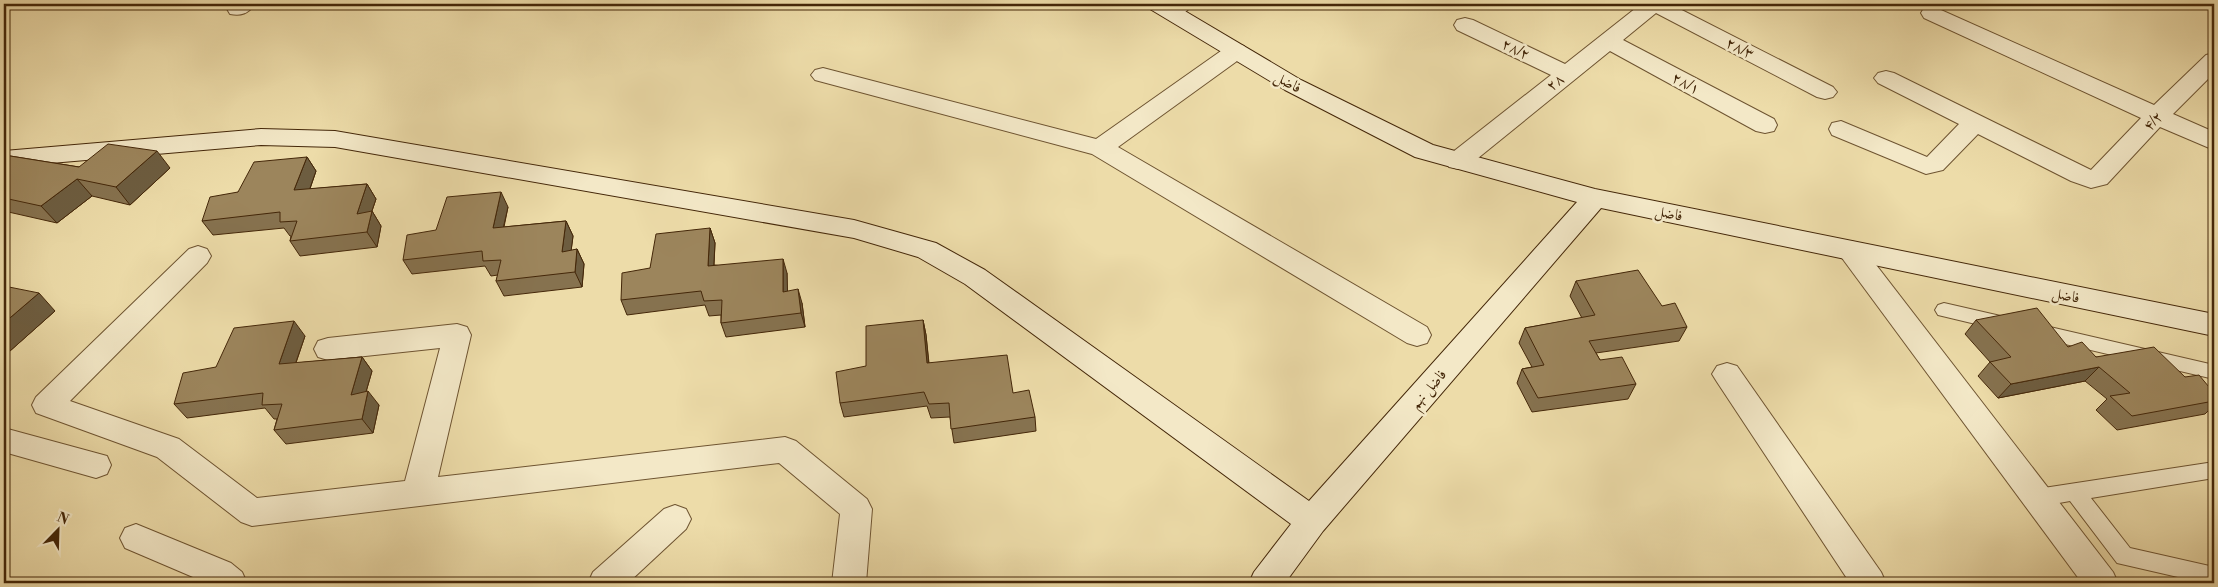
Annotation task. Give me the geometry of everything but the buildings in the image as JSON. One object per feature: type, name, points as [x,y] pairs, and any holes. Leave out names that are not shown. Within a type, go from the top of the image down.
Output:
[{"type":"street","name":"۲۸","points":[[1458,161],[1654,4]]},
{"type":"street","name":"۲۸/۳","points":[[1654,4],[1825,92]]},
{"type":"street","name":"فاضل","points":[[1170,6],[1236,51],[1293,85],[1424,151],[1595,198],[2214,325]]},
{"type":"street","points":[[1932,12],[2214,142]]},
{"type":"street","name":"۲۸/۲","points":[[1465,25],[1566,73]]},
{"type":"street","name":"۲۸/۱","points":[[1608,41],[1765,125]]},
{"type":"street","points":[[1100,148],[1236,51]]},
{"type":"street","name":"۴/۲","points":[[1975,122],[2080,175],[2098,178],[2214,60]]},
{"type":"street","points":[[823,75],[1100,148],[1417,335]]},
{"type":"street","points":[[1841,129],[1926,166],[1934,164],[1975,122],[1886,78]]},
{"type":"street","points":[[4,159],[262,137],[335,139],[854,229],[926,250],[974,277],[1312,521]]},
{"type":"street","name":"فاضل نهم","points":[[1266,583],[1312,521],[1595,198]]},
{"type":"street","points":[[1850,251],[2101,583]]},
{"type":"street","points":[[198,256],[47,405],[168,448],[252,512],[785,450],[856,509],[849,583]]},
{"type":"street","points":[[328,349],[457,334],[418,493]]},
{"type":"street","points":[[1727,374],[1869,583]]},
{"type":"street","points":[[4,440],[96,465]]},
{"type":"street","points":[[605,583],[675,519]]},
{"type":"street","points":[[136,538],[219,573],[230,583]]},
{"type":"lane","points":[[1944,310],[2214,372]]},
{"type":"lane","points":[[2037,498],[2214,470]]},
{"type":"lane","points":[[2075,492],[2124,556],[2214,576]]}]
